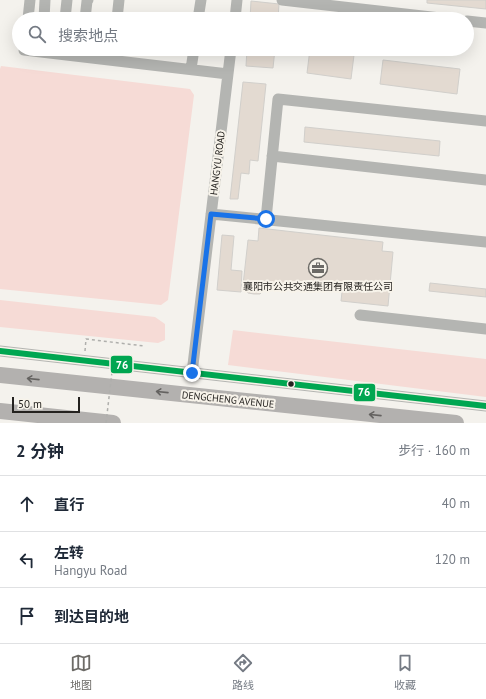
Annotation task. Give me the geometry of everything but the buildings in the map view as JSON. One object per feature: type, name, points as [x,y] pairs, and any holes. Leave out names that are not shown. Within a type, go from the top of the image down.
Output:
[{"type":"highway","name":"DENGCHENG AVENUE","points":[[0,375],[456,423]]},
{"type":"highway","points":[[0,411],[113,423]]},
{"type":"street","points":[[29,12],[30,0]]},
{"type":"street","points":[[44,12],[45,0]]},
{"type":"street","points":[[66,12],[67,0]]},
{"type":"street","points":[[86,12],[88,0]]},
{"type":"street","points":[[118,12],[119,0]]},
{"type":"street","points":[[199,12],[201,0]]},
{"type":"street","points":[[236,12],[237,0]]},
{"type":"street","points":[[282,0],[387,12]]},
{"type":"street","points":[[474,22],[486,23]]},
{"type":"street","points":[[94,56],[113,61],[228,74]]},
{"type":"street","points":[[113,56],[113,61]]},
{"type":"street","points":[[191,70],[193,56]]},
{"type":"street","name":"HANGYU ROAD","points":[[192,373],[230,56]]},
{"type":"street","points":[[266,219],[278,99],[486,121]]},
{"type":"street","points":[[272,156],[486,180]]},
{"type":"street","points":[[211,214],[486,242]]},
{"type":"street","points":[[360,315],[486,329]]},
{"type":"street","points":[[0,351],[486,406]]},
{"type":"path","points":[[85,352],[86,339],[144,346]]},
{"type":"path","points":[[106,423],[114,356]]},
{"type":"shaded area","points":[[1,66],[190,89],[194,95],[168,300],[161,305],[0,289]]},
{"type":"shaded area","points":[[0,300],[155,317],[165,324],[165,340],[158,343],[0,327]]},
{"type":"shaded area","points":[[233,330],[486,359],[486,397],[228,365]]},
{"type":"transit line","name":"76","points":[[0,351],[486,406]]},
{"type":"place","name":"襄阳市公共交通集团有限责任公司","points":[[318,268]]},
{"type":"route","points":[[192,373],[211,214],[266,219]]}]
